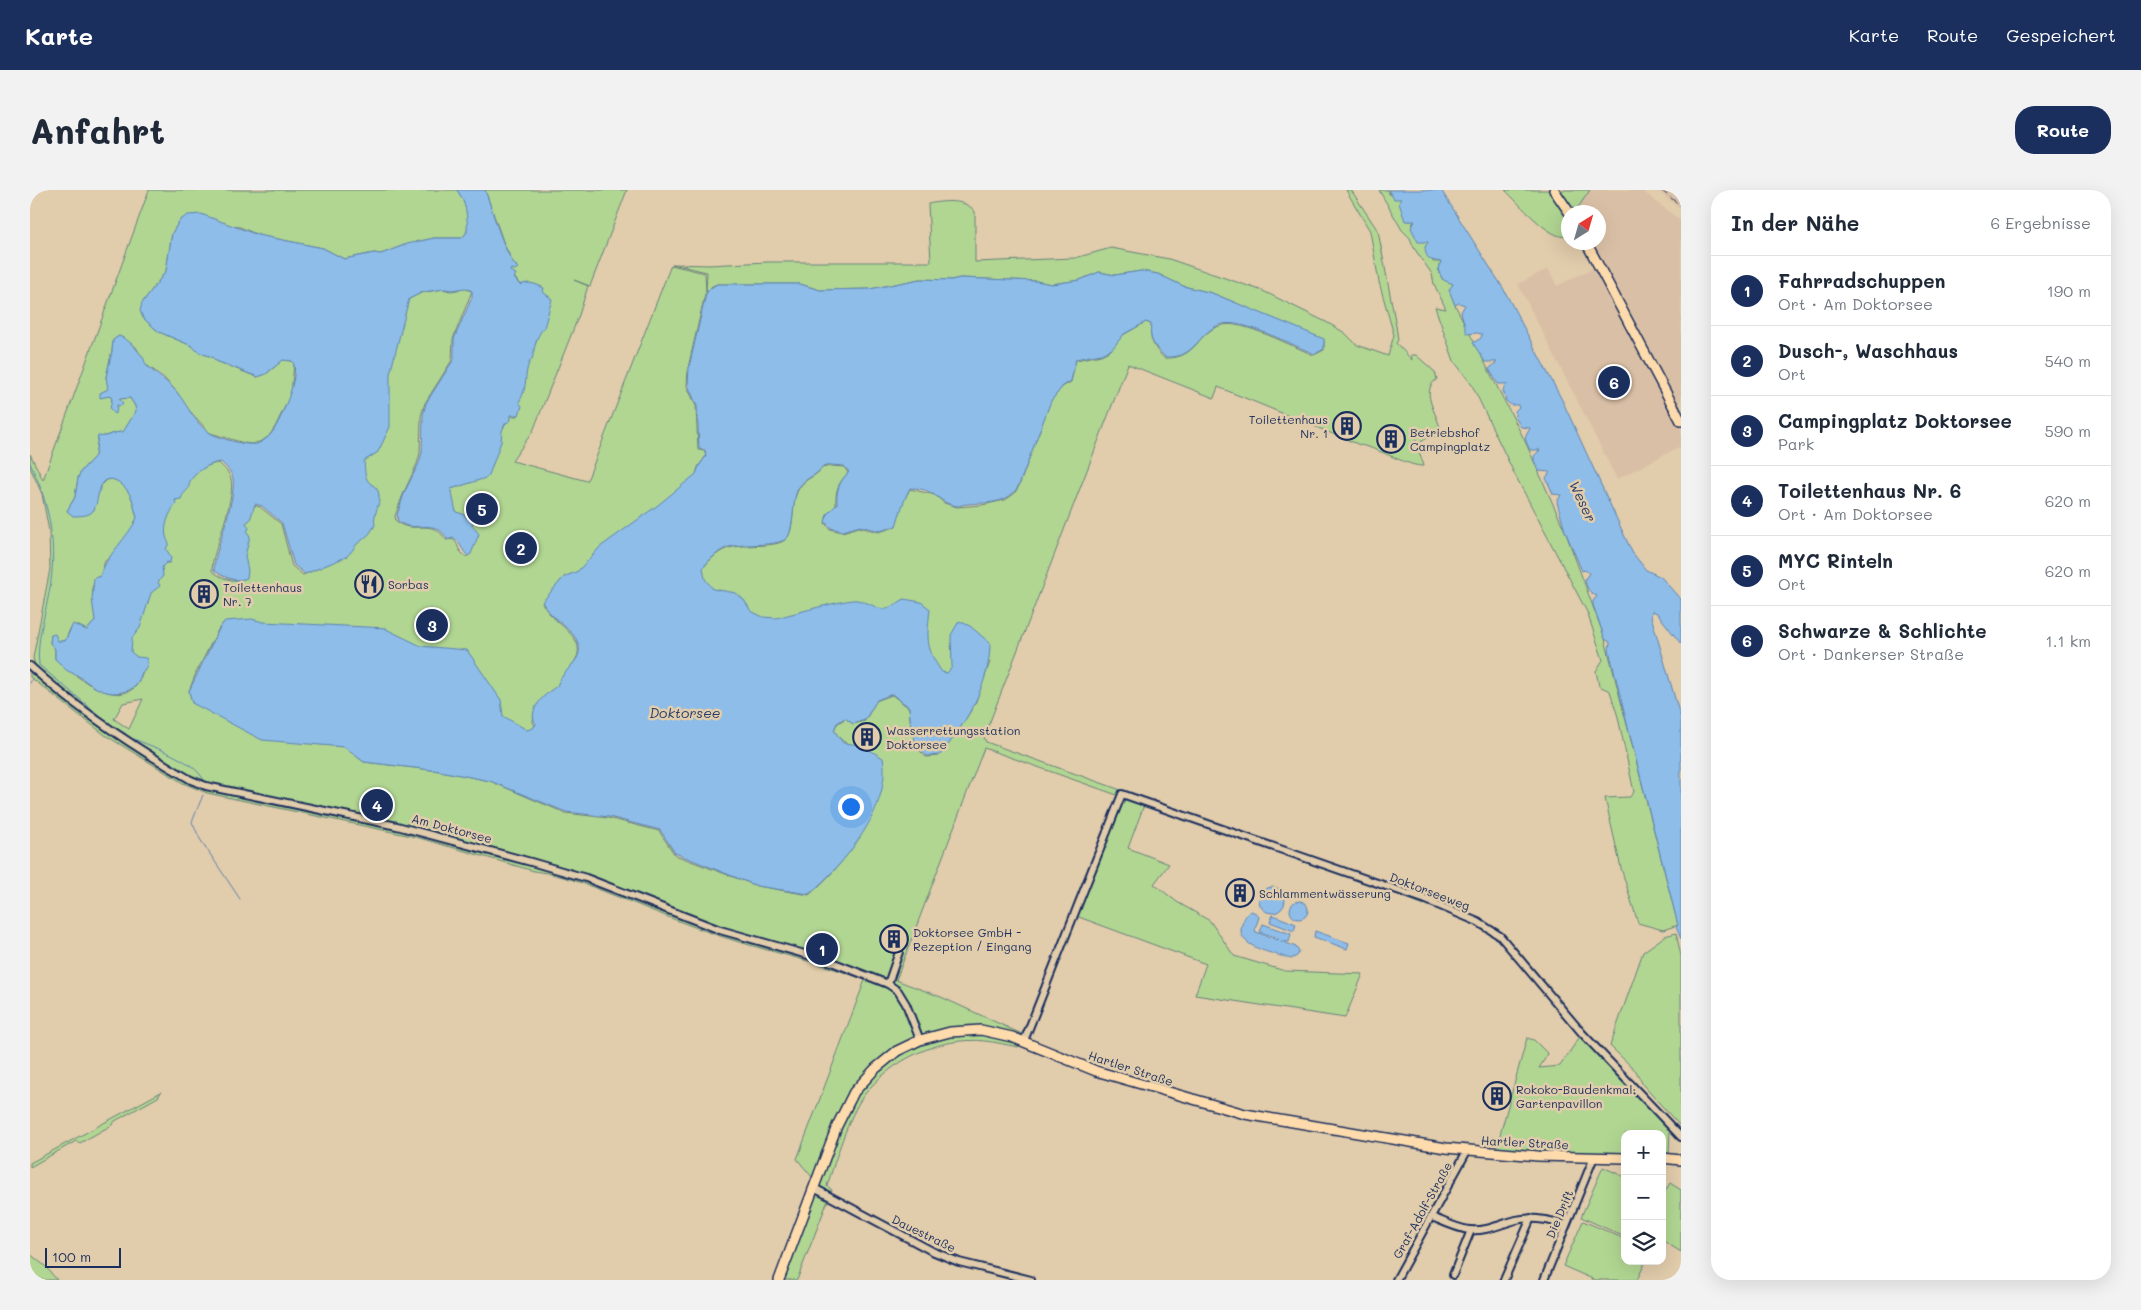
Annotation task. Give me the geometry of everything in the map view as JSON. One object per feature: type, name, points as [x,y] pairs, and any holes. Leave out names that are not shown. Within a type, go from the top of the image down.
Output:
[{"type":"main road","points":[[1554,190],[1564,205]]},
{"type":"main road","points":[[1590,250],[1681,420]]},
{"type":"main road","name":"Hartler Straße","points":[[779,1280],[846,1105],[858,1086],[884,1060],[897,1051],[920,1040],[965,1030],[994,1032],[1096,1070],[1228,1110],[1424,1145],[1538,1156],[1621,1158]]},
{"type":"main road","points":[[1666,1158],[1681,1160]]},
{"type":"street","name":"Am Doktorsee","points":[[30,666],[60,693],[107,728],[189,779],[206,786],[397,826],[531,862],[586,878],[695,921],[829,961],[888,984],[902,997],[920,1040]]},
{"type":"street","name":"Doktorseeweg","points":[[1024,1042],[1122,794],[1426,900],[1478,922],[1500,936],[1582,1033],[1681,1137]]},
{"type":"street","points":[[888,984],[899,952]]},
{"type":"street","name":"Graf-Adolf-Straße","points":[[1396,1280],[1467,1150]]},
{"type":"street","name":"Die Drift","points":[[1544,1280],[1594,1157]]},
{"type":"street","name":"Dauestraße","points":[[814,1188],[932,1252],[959,1262],[1031,1280]]},
{"type":"street","points":[[1432,1217],[1471,1230],[1484,1229],[1531,1218],[1551,1220],[1566,1225]]},
{"type":"street","points":[[1504,1280],[1531,1218]]},
{"type":"street","points":[[1453,1275],[1471,1230]]},
{"type":"shaded area","points":[[1578,190],[1641,190],[1681,221],[1681,408],[1596,250],[1606,250],[1606,205],[1576,205]]},
{"type":"shaded area","points":[[1657,190],[1681,190],[1681,198],[1674,194],[1681,200],[1681,209]]},
{"type":"shaded area","points":[[1598,266],[1681,429],[1681,446],[1617,479],[1518,284],[1548,269],[1557,286]]},
{"type":"green space","points":[[149,190],[457,190],[466,207],[468,227],[462,238],[434,238],[407,244],[381,254],[374,253],[344,259],[323,248],[258,235],[240,227],[180,220],[172,233],[166,271],[142,303],[143,318],[159,332],[192,346],[198,352],[212,357],[216,361],[257,377],[266,374],[283,360],[292,361],[294,364],[291,394],[275,427],[269,436],[262,441],[252,444],[244,443],[210,433],[186,407],[177,392],[162,376],[146,365],[136,347],[119,336],[113,340],[106,377],[108,390],[100,397],[110,396],[111,401],[117,405],[118,399],[130,398],[136,411],[123,433],[98,437],[95,456],[81,471],[75,497],[67,511],[94,510],[100,486],[106,480],[111,479],[120,483],[127,490],[132,499],[137,518],[130,532],[113,555],[105,561],[100,576],[92,587],[95,621],[87,630],[77,625],[70,629],[65,641],[58,641],[51,635],[50,643],[55,648],[55,659],[71,672],[92,686],[114,693],[125,693],[134,688],[146,668],[138,658],[129,653],[130,639],[149,593],[156,583],[160,567],[165,563],[169,563],[169,558],[165,554],[165,523],[173,501],[179,499],[194,475],[206,467],[219,463],[228,472],[232,487],[231,497],[213,560],[212,571],[216,574],[233,580],[245,578],[243,557],[245,524],[253,505],[260,507],[281,524],[292,566],[303,575],[344,557],[370,485],[363,476],[362,462],[376,453],[388,375],[407,300],[421,293],[443,289],[450,291],[465,289],[472,291],[453,339],[452,360],[425,403],[421,416],[420,453],[395,516],[396,521],[402,525],[435,529],[446,540],[454,540],[460,552],[466,557],[471,553],[455,514],[451,489],[484,478],[500,432],[509,416],[518,416],[520,407],[518,403],[525,367],[532,358],[520,285],[510,271],[517,266],[514,265],[504,244],[485,190],[627,190],[590,286],[574,280],[588,286],[579,315],[533,431],[512,461],[587,481],[671,265],[705,273],[706,292],[707,272],[672,264],[931,262],[928,204],[953,202],[966,204],[975,212],[975,262],[1075,258],[1111,248],[1169,259],[1263,291],[1328,323],[1345,333],[1357,345],[1388,356],[1394,335],[1379,282],[1370,231],[1346,190],[1351,190],[1378,231],[1396,326],[1398,340],[1396,343],[1412,360],[1411,355],[1416,355],[1435,372],[1437,379],[1431,385],[1429,391],[1441,436],[1429,437],[1419,443],[1415,439],[1424,466],[1410,464],[1360,445],[1218,387],[1214,398],[1128,364],[984,737],[986,742],[1427,899],[1424,905],[1351,875],[1344,876],[1144,805],[1128,848],[1169,864],[1154,884],[1177,902],[1210,921],[1234,956],[1285,971],[1363,974],[1345,1018],[1195,995],[1206,964],[1076,916],[1121,804],[1117,795],[984,748],[896,980],[941,997],[1024,1035],[1018,1047],[989,1041],[968,1040],[934,1047],[902,1061],[875,1082],[858,1104],[838,1151],[827,1186],[832,1190],[797,1280],[774,1280],[812,1177],[797,1159],[865,980],[829,967],[720,936],[559,876],[534,871],[416,837],[207,793],[183,783],[105,735],[30,677],[30,662],[35,665],[33,658],[50,569],[49,531],[42,494],[30,467],[30,454],[43,480]],"holes":[[[1141,271],[1158,274],[1183,286],[1212,293],[1324,340],[1324,350],[1314,355],[1243,326],[1223,325],[1207,333],[1184,355],[1164,358],[1153,342],[1151,324],[1146,322],[1123,335],[1111,350],[1101,355],[1076,360],[1071,382],[1062,387],[1050,402],[1019,486],[1014,494],[1005,500],[982,505],[957,507],[944,503],[935,495],[910,489],[903,502],[895,527],[879,532],[859,527],[842,532],[830,529],[825,523],[827,514],[836,505],[836,496],[840,484],[848,473],[844,467],[831,466],[822,468],[805,481],[799,489],[795,500],[792,525],[789,536],[786,539],[775,544],[740,546],[726,549],[716,555],[702,569],[704,580],[712,590],[762,618],[776,619],[891,608],[941,674],[948,675],[953,668],[990,662],[975,704],[955,736],[939,756],[926,757],[917,747],[910,722],[909,708],[892,695],[876,701],[865,721],[853,724],[846,718],[837,724],[834,730],[840,739],[856,746],[871,817],[844,859],[809,895],[757,886],[675,855],[659,831],[608,818],[565,813],[490,781],[440,771],[364,762],[344,747],[305,743],[192,703],[189,691],[219,628],[224,622],[255,623],[420,647],[502,717],[527,731],[533,729],[535,725],[533,717],[537,707],[543,698],[557,687],[576,659],[578,652],[578,646],[571,634],[548,612],[542,603],[564,577],[577,572],[696,475],[698,467],[706,456],[704,451],[698,450],[696,406],[687,386],[688,368],[705,294],[712,286],[717,284],[800,284],[820,290],[870,289],[920,279],[951,280],[960,278],[1036,281],[1052,284],[1080,280],[1099,272],[1115,275]],[[143,699],[129,729],[114,719],[123,703]]]},
{"type":"green space","points":[[1379,190],[1388,190],[1389,194],[1401,199],[1407,221],[1415,221],[1412,224],[1428,242],[1433,262],[1441,262],[1438,269],[1442,279],[1453,284],[1450,292],[1455,305],[1524,439],[1565,531],[1605,639],[1678,925],[1663,930],[1638,923],[1621,868],[1605,798],[1630,797],[1634,792],[1618,717],[1610,691],[1599,686],[1596,671],[1603,660],[1587,612],[1514,473],[1472,385],[1454,361],[1435,307],[1446,309],[1434,284],[1432,274],[1414,248],[1410,238],[1402,230]]},
{"type":"green space","points":[[1505,190],[1590,190],[1580,205],[1561,205],[1561,236],[1544,227]]},
{"type":"green space","points":[[1676,933],[1681,956],[1681,1127],[1643,1085],[1636,1071],[1610,1046],[1643,952],[1665,936]]},
{"type":"green space","points":[[1581,1035],[1611,1070],[1670,1130],[1669,1155],[1666,1155],[1666,1130],[1621,1130],[1621,1154],[1496,1149],[1527,1038],[1534,1040],[1548,1054],[1539,1068],[1560,1066]]},
{"type":"green space","points":[[161,1092],[158,1097],[115,1121],[112,1125],[80,1143],[76,1141],[30,1167],[30,1163]]},
{"type":"green space","points":[[1603,1167],[1621,1175],[1621,1235],[1581,1217]]},
{"type":"green space","points":[[1670,1183],[1681,1190],[1681,1252],[1666,1243],[1666,1190]]},
{"type":"green space","points":[[1583,1221],[1621,1237],[1621,1265],[1644,1265],[1637,1280],[1595,1280],[1563,1266]]},
{"type":"green space","points":[[30,1254],[45,1266],[57,1280],[30,1280]]},
{"type":"water","points":[[457,190],[485,190],[508,254],[518,268],[515,270],[511,269],[510,271],[516,274],[514,278],[520,285],[526,283],[544,288],[543,292],[552,299],[544,328],[537,339],[532,360],[528,366],[524,391],[519,402],[522,406],[519,415],[511,415],[511,420],[505,424],[501,442],[489,475],[486,478],[451,489],[456,512],[463,514],[473,523],[472,525],[479,534],[471,554],[468,556],[457,541],[452,538],[448,540],[437,528],[404,525],[398,521],[397,515],[405,491],[419,463],[422,452],[423,415],[426,403],[454,359],[454,339],[472,297],[472,291],[465,288],[423,292],[409,299],[390,374],[390,427],[378,452],[364,461],[365,474],[370,483],[375,486],[379,499],[374,521],[375,525],[369,534],[346,557],[305,574],[294,565],[282,523],[262,506],[255,504],[250,520],[246,523],[249,528],[247,532],[250,536],[245,556],[248,571],[247,578],[234,580],[225,577],[214,570],[230,507],[233,478],[230,471],[221,462],[208,466],[193,477],[181,499],[175,500],[176,504],[168,518],[166,534],[169,543],[166,549],[171,557],[170,563],[167,562],[162,567],[163,576],[158,582],[160,586],[151,593],[140,628],[132,638],[131,652],[137,657],[146,658],[148,663],[138,683],[126,691],[119,693],[107,692],[96,688],[66,670],[55,659],[55,649],[50,643],[51,635],[55,634],[58,641],[65,641],[73,624],[87,630],[95,621],[92,599],[94,578],[100,576],[107,561],[137,518],[133,501],[127,490],[118,482],[109,479],[101,486],[95,507],[90,513],[83,516],[73,516],[67,511],[75,497],[81,471],[95,456],[98,436],[123,432],[136,411],[130,398],[119,399],[123,403],[121,406],[117,405],[115,414],[110,409],[112,399],[110,396],[100,398],[100,393],[108,389],[106,377],[113,340],[119,336],[133,345],[147,366],[176,391],[201,426],[216,436],[234,442],[257,444],[269,436],[284,411],[292,387],[294,367],[292,361],[283,360],[266,374],[258,377],[216,361],[212,357],[198,352],[192,346],[159,332],[143,318],[140,311],[142,303],[166,271],[172,233],[180,220],[188,215],[201,214],[258,235],[323,248],[344,259],[374,253],[381,254],[407,244],[434,238],[462,238],[467,232],[467,215]]},
{"type":"water","name":"Weser","points":[[1388,190],[1441,190],[1503,288],[1562,400],[1632,552],[1646,570],[1661,577],[1681,600],[1681,644],[1657,613],[1652,611],[1651,616],[1681,719],[1681,939],[1676,927],[1678,925],[1609,650],[1610,642],[1605,639],[1593,605],[1593,601],[1597,596],[1586,585],[1585,579],[1589,573],[1585,570],[1582,571],[1565,531],[1557,502],[1561,495],[1553,494],[1546,478],[1550,472],[1539,471],[1534,461],[1534,456],[1540,450],[1530,450],[1526,442],[1530,428],[1521,427],[1515,417],[1518,405],[1511,405],[1506,401],[1503,390],[1507,384],[1498,384],[1489,369],[1497,362],[1485,362],[1473,343],[1481,338],[1482,334],[1467,334],[1461,312],[1465,305],[1459,303],[1455,305],[1449,290],[1453,284],[1443,280],[1438,269],[1441,262],[1431,260],[1426,255],[1425,247],[1428,242],[1418,242],[1411,228],[1415,221],[1405,221],[1399,203],[1401,199],[1394,199]]},
{"type":"water","name":"Doktorsee","points":[[1141,271],[1158,274],[1183,286],[1212,293],[1324,339],[1324,349],[1315,354],[1243,325],[1223,324],[1214,327],[1184,354],[1165,357],[1153,342],[1151,324],[1146,322],[1124,334],[1112,349],[1101,354],[1076,359],[1071,381],[1063,386],[1051,401],[1019,485],[1015,491],[1004,499],[957,506],[945,502],[926,490],[910,488],[896,526],[880,531],[860,526],[843,531],[831,528],[825,522],[828,513],[837,504],[839,486],[849,472],[844,466],[831,465],[822,467],[798,488],[791,530],[787,538],[775,543],[726,548],[713,556],[703,568],[705,579],[713,589],[736,593],[744,600],[751,611],[763,617],[776,618],[852,600],[865,602],[884,609],[904,599],[921,602],[930,609],[928,628],[930,649],[936,664],[942,672],[947,673],[952,667],[951,635],[959,621],[970,626],[990,643],[986,674],[975,703],[959,730],[940,755],[927,756],[918,746],[910,721],[909,707],[892,694],[877,700],[865,720],[853,724],[845,718],[837,723],[834,730],[843,743],[861,745],[883,758],[884,777],[873,815],[862,834],[837,867],[809,894],[757,886],[675,853],[660,830],[609,817],[566,812],[490,781],[440,771],[364,762],[344,747],[262,740],[192,703],[189,691],[220,627],[225,621],[252,619],[263,622],[387,628],[421,646],[467,650],[501,700],[503,716],[527,730],[533,728],[536,724],[534,719],[535,708],[543,697],[557,686],[577,658],[579,651],[579,645],[572,633],[550,613],[542,602],[564,577],[578,571],[600,547],[658,505],[696,474],[706,456],[705,450],[699,449],[697,406],[688,385],[689,367],[706,294],[709,289],[717,284],[800,284],[820,290],[870,289],[920,279],[951,280],[960,278],[1036,281],[1052,284],[1080,280],[1099,272],[1115,275]]},
{"type":"water","points":[[1272,887],[1281,891],[1285,900],[1281,909],[1272,913],[1263,909],[1259,900],[1263,891]]},
{"type":"water","points":[[1299,901],[1305,904],[1308,910],[1305,916],[1299,919],[1293,916],[1290,910],[1293,904]]},
{"type":"water","points":[[1251,911],[1259,917],[1255,929],[1256,932],[1278,940],[1278,938],[1260,932],[1263,924],[1291,934],[1289,942],[1281,941],[1296,947],[1299,952],[1297,956],[1291,959],[1266,952],[1244,939],[1241,932],[1242,924],[1246,915]]},
{"type":"water","points":[[1273,915],[1296,924],[1294,931],[1270,922]]},
{"type":"water","points":[[1315,931],[1349,943],[1347,949],[1314,937]]},
{"type":"waterway","points":[[30,463],[43,494],[47,510],[53,559],[52,576],[40,638],[39,665],[112,726],[126,734]]},
{"type":"waterway","points":[[30,683],[32,679]]},
{"type":"waterway","points":[[134,739],[184,761],[200,774],[205,782]]},
{"type":"waterway","points":[[203,795],[192,822],[200,839],[240,899]]},
{"type":"railway","points":[[1661,190],[1681,206]]},
{"type":"place","name":"Schwarze & Schlichte","points":[[1614,382]]},
{"type":"place","name":"Toilettenhaus Nr. 1","points":[[1347,426]]},
{"type":"place","name":"Betriebshof Campingplatz","points":[[1391,439]]},
{"type":"place","name":"MYC Rinteln","points":[[482,509]]},
{"type":"place","name":"Dusch-, Waschhaus","points":[[521,548]]},
{"type":"place","name":"Sorbas","points":[[369,584]]},
{"type":"place","name":"Toilettenhaus Nr. 7","points":[[204,594]]},
{"type":"place","name":"Campingplatz Doktorsee","points":[[432,625]]},
{"type":"place","name":"Wasserrettungsstation Doktorsee","points":[[867,737]]},
{"type":"place","name":"Toilettenhaus Nr. 6","points":[[377,805]]},
{"type":"place","name":"Schlammentwässerung","points":[[1240,893]]},
{"type":"place","name":"Doktorsee GmbH - Rezeption / Eingang","points":[[894,939]]},
{"type":"place","name":"Fahrradschuppen","points":[[822,949]]},
{"type":"place","name":"Rokoko-Baudenkmal: Gartenpavillon","points":[[1497,1096]]}]
